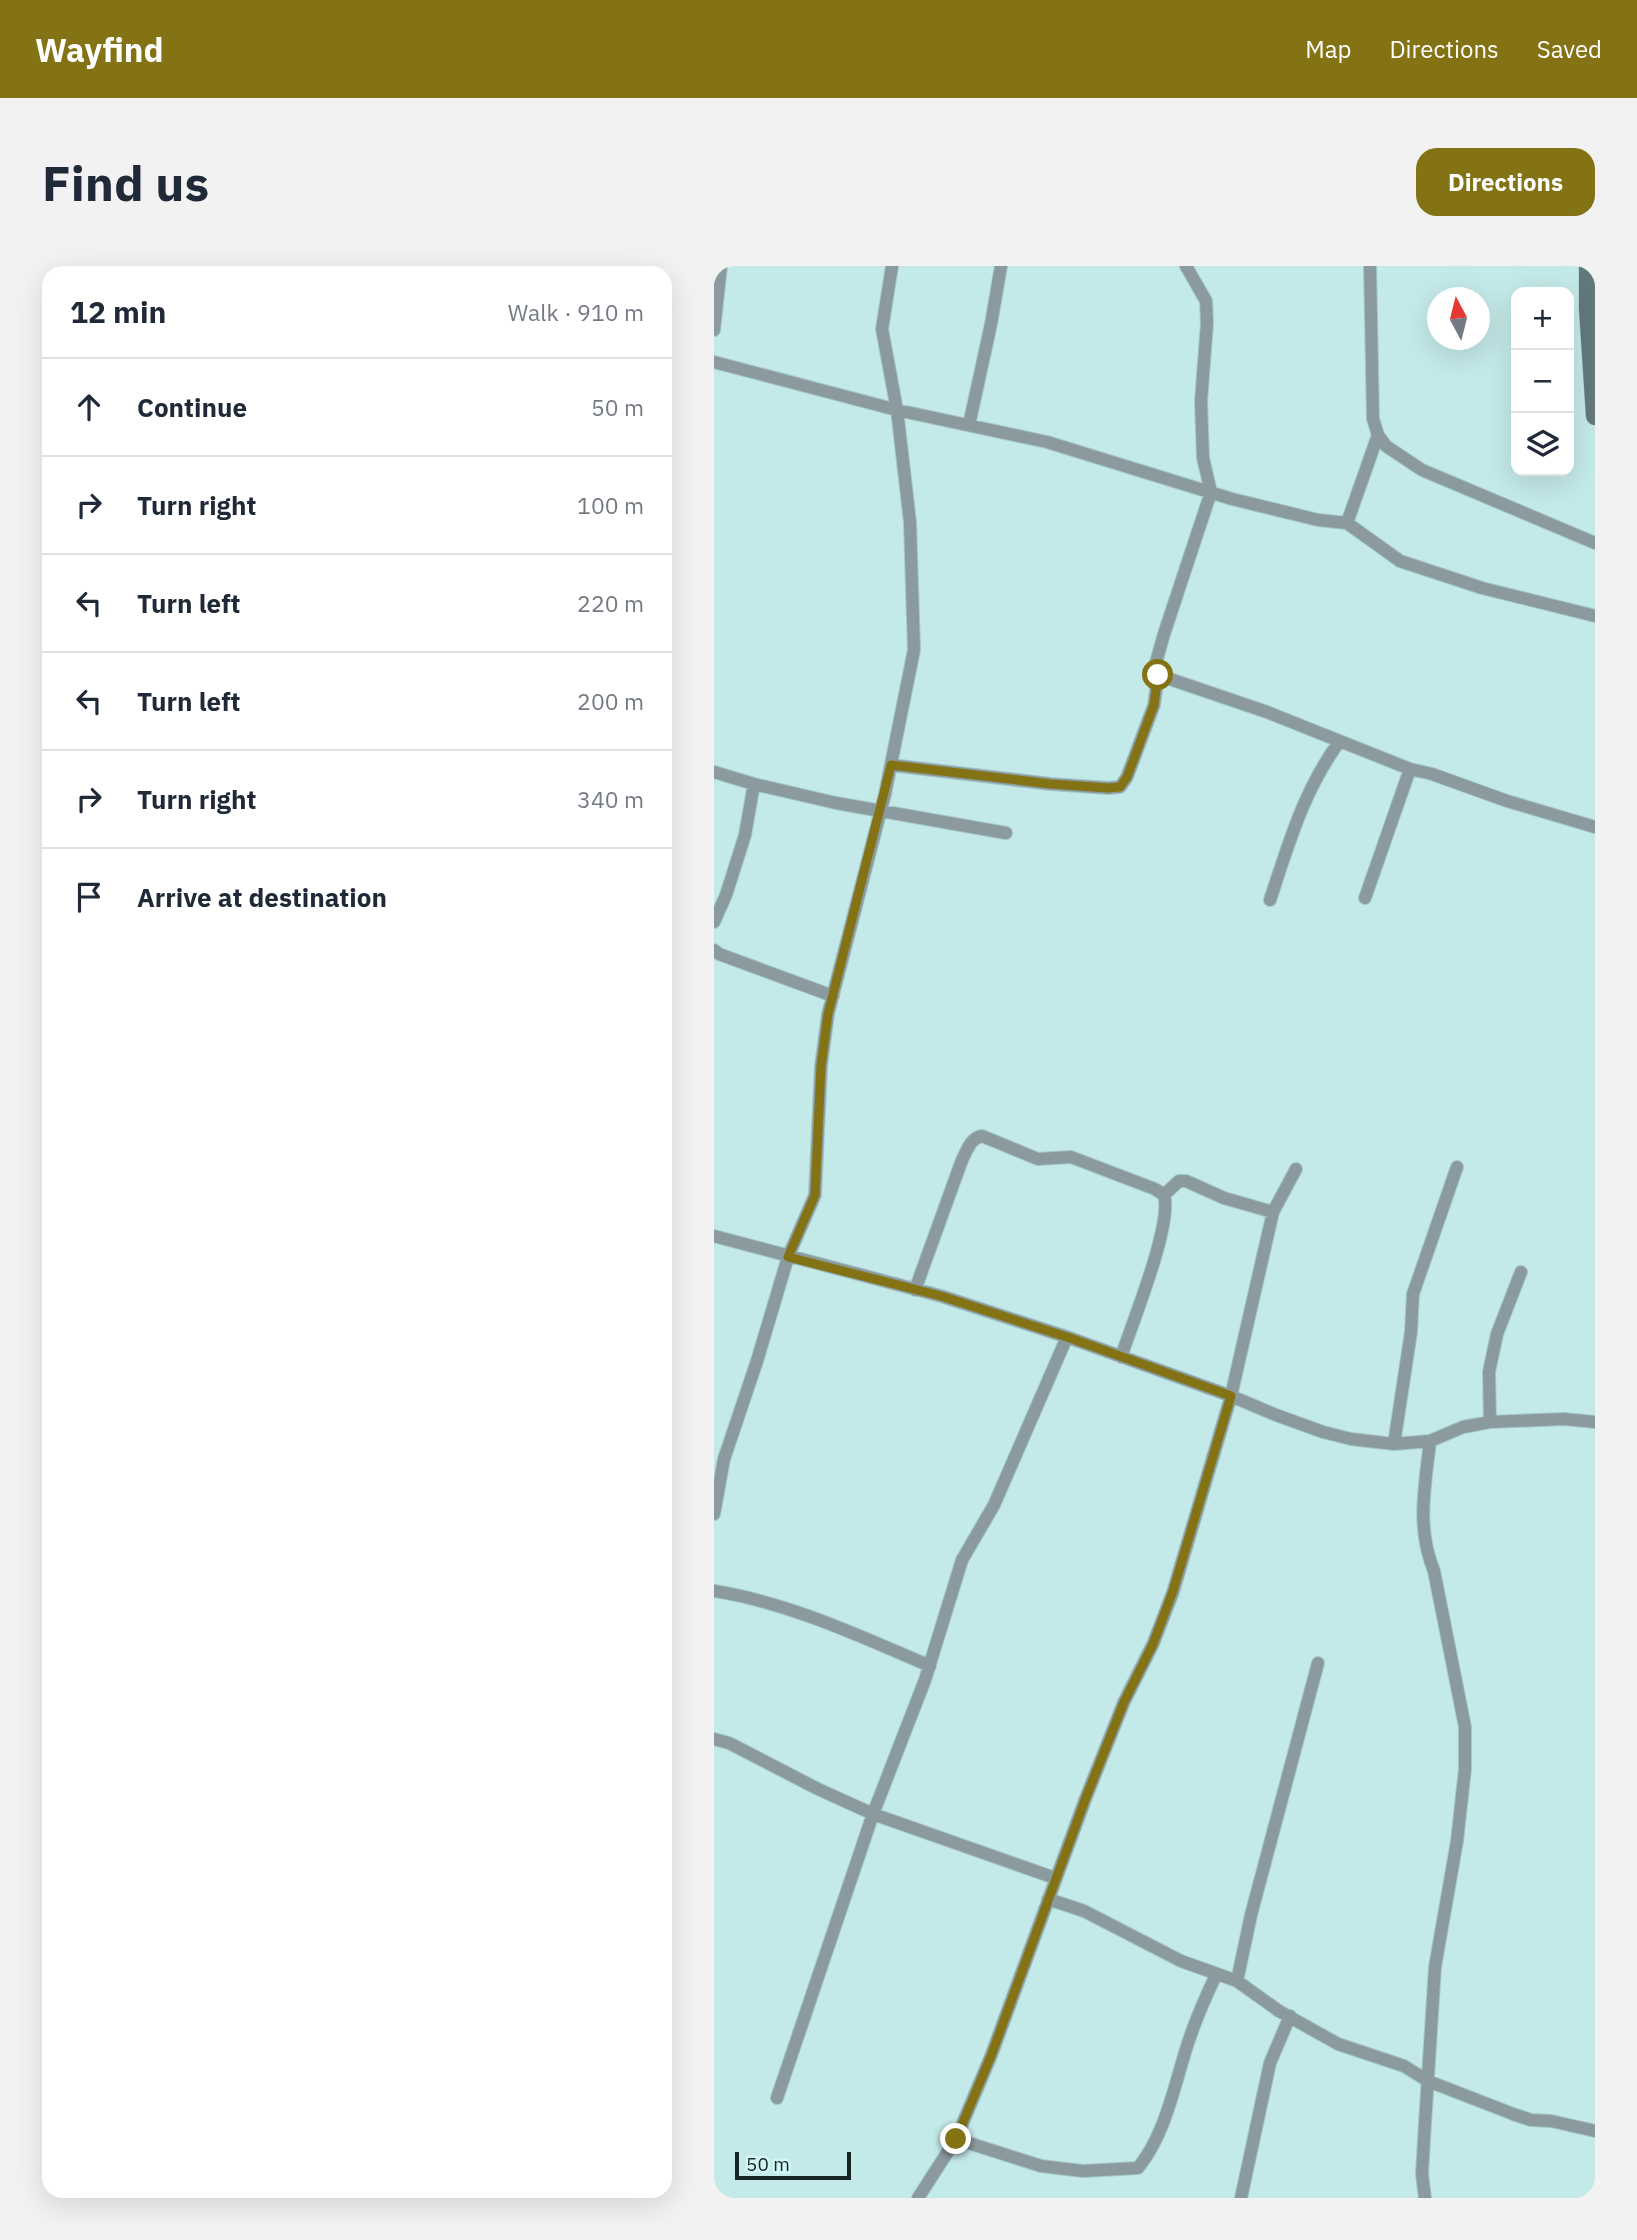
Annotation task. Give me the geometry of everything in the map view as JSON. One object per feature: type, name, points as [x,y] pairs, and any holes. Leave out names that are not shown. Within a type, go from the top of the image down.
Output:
[{"type":"street","points":[[714,330],[722,266]]},
{"type":"street","points":[[714,1514],[719,1458],[757,1361],[788,1257],[815,1195],[821,1066],[833,996],[881,809],[914,650],[910,522],[897,410],[882,329],[892,266]]},
{"type":"street","points":[[969,425],[1001,266]]},
{"type":"street","points":[[891,765],[1108,788],[1120,787],[1127,777],[1154,705],[1158,675],[1155,666],[1171,608],[1211,492],[1203,458],[1201,401],[1206,301],[1186,266]]},
{"type":"street","points":[[1370,266],[1374,419],[1377,435],[1386,446],[1422,470],[1595,543]]},
{"type":"street","points":[[1587,266],[1595,416]]},
{"type":"street","points":[[714,362],[897,410],[1046,442],[1211,492],[1318,520],[1348,523],[1400,561],[1482,588],[1595,616]]},
{"type":"street","points":[[1348,523],[1377,435]]},
{"type":"street","points":[[1158,675],[1267,712],[1410,769],[1595,827]]},
{"type":"street","points":[[1270,900],[1297,816],[1325,761],[1339,742]]},
{"type":"street","points":[[1365,898],[1410,769]]},
{"type":"street","points":[[714,772],[836,803],[1006,833]]},
{"type":"street","points":[[714,922],[726,895],[745,835],[754,784]]},
{"type":"street","points":[[714,950],[833,996]]},
{"type":"street","points":[[915,1290],[962,1160],[976,1137],[982,1136],[1038,1159],[1071,1157],[1114,1172],[1164,1195]]},
{"type":"street","points":[[1394,1444],[1411,1332],[1413,1294],[1457,1167]]},
{"type":"street","points":[[918,2198],[956,2139],[991,2056],[1055,1878],[1124,1702],[1153,1644],[1173,1591],[1231,1396],[1273,1212],[1296,1169]]},
{"type":"street","points":[[1164,1195],[1179,1181],[1186,1181],[1232,1201],[1273,1212]]},
{"type":"street","points":[[1121,1357],[1166,1214],[1164,1195]]},
{"type":"street","points":[[714,1236],[915,1290],[1067,1337],[1323,1432],[1351,1439],[1394,1444],[1430,1441],[1462,1427],[1490,1422],[1564,1419],[1595,1422]]},
{"type":"street","points":[[1490,1422],[1489,1372],[1497,1334],[1521,1272]]},
{"type":"street","points":[[777,2098],[873,1814],[930,1665],[962,1560],[993,1505],[1067,1337]]},
{"type":"street","points":[[1424,2198],[1422,2175],[1435,1967],[1457,1842],[1465,1769],[1465,1727],[1434,1571],[1425,1548],[1422,1520],[1430,1441]]},
{"type":"street","points":[[714,1591],[772,1603],[930,1665]]},
{"type":"street","points":[[1237,1981],[1251,1915],[1318,1663]]},
{"type":"street","points":[[714,1739],[729,1743],[873,1814],[1055,1878]]},
{"type":"street","points":[[1048,1899],[1084,1911],[1181,1961],[1237,1981],[1338,2044],[1404,2066],[1428,2081],[1531,2120],[1551,2121],[1595,2131]]},
{"type":"street","points":[[956,2139],[1041,2166],[1083,2171],[1138,2168],[1150,2153],[1175,2087],[1199,2010],[1216,1975]]},
{"type":"street","points":[[1241,2198],[1270,2063],[1290,2016]]},
{"type":"route","points":[[956,2139],[991,2056],[1085,1800],[1124,1702],[1153,1644],[1173,1591],[1231,1396],[1067,1337],[941,1296],[788,1257],[815,1195],[821,1066],[828,1014],[891,765],[1051,784],[1120,787],[1127,777],[1154,705],[1158,675]]}]
